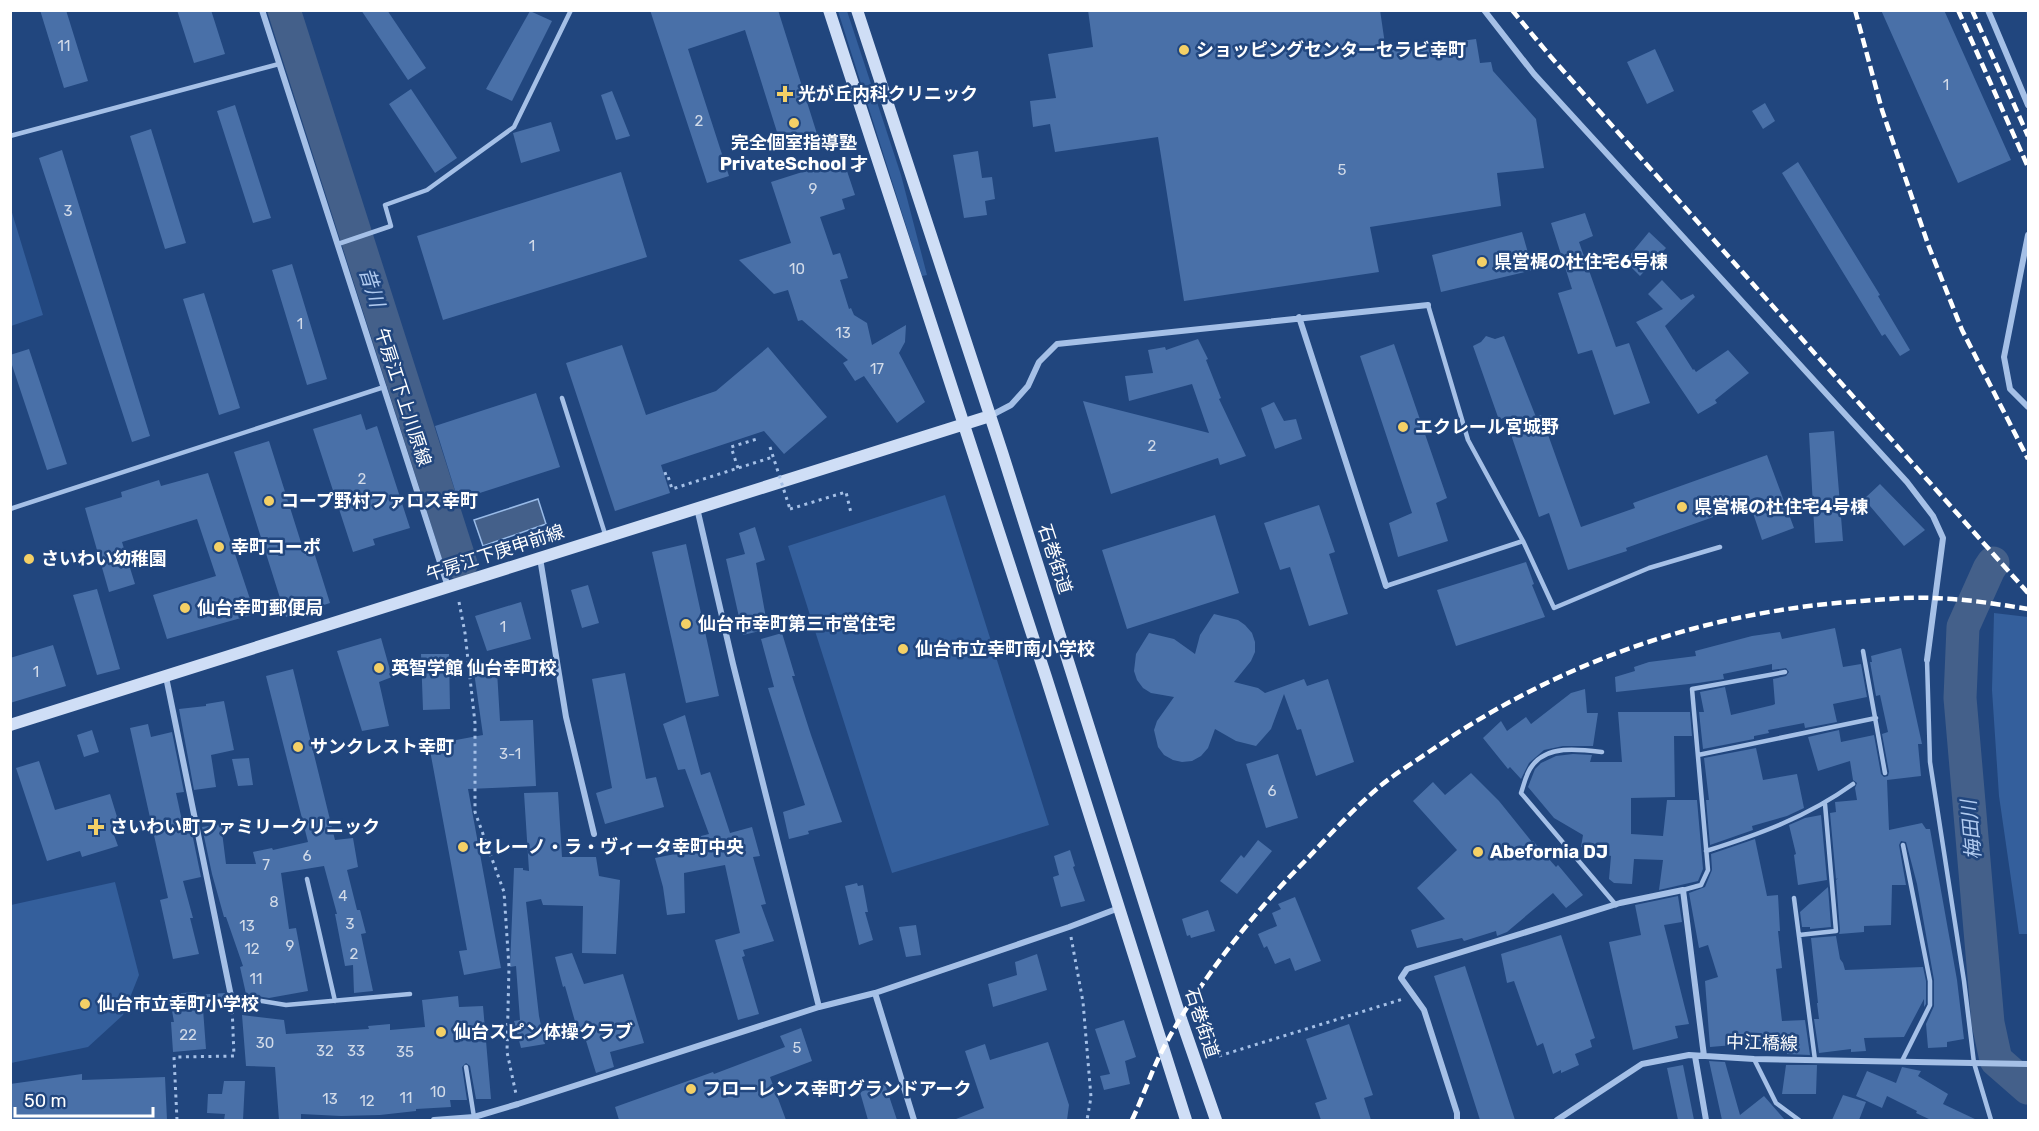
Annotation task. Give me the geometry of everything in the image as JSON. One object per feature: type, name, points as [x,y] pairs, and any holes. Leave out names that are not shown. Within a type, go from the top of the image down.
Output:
[{"type":"street","name":"午房江下上川原線","points":[[262,10],[448,587]]},
{"type":"street","points":[[829,10],[1186,1120]]},
{"type":"street","name":"石巻街道","points":[[857,10],[990,416],[1215,1120]]},
{"type":"street","points":[[1484,10],[1534,74],[1907,482],[1934,516],[1943,538],[1927,660]]},
{"type":"street","points":[[1988,10],[2028,105]]},
{"type":"street","points":[[2028,235],[2004,357],[2010,389],[2028,407]]},
{"type":"street","points":[[990,416],[1011,405],[1028,386],[1039,362],[1057,344],[1299,317],[1428,306]]},
{"type":"street","points":[[1299,317],[1386,586]]},
{"type":"street","name":"午房江下庚申前線","points":[[10,725],[990,416]]},
{"type":"street","points":[[697,507],[733,664],[819,1007]]},
{"type":"street","points":[[540,558],[566,717],[594,834]]},
{"type":"street","points":[[166,676],[231,996]]},
{"type":"street","points":[[1457,1120],[1457,1113],[1424,1010],[1401,978],[1407,969],[1616,905],[1683,891],[1704,1056]]},
{"type":"street","points":[[434,1120],[474,1117],[518,1104],[819,1007],[875,993],[1119,908]]},
{"type":"street","points":[[875,993],[914,1120]]},
{"type":"street","points":[[1695,1056],[1706,1120]]},
{"type":"street","name":"中江橋線","points":[[1557,1120],[1642,1064],[1658,1060],[1704,1056],[2028,1064]]},
{"type":"lane","points":[[338,244],[392,226],[385,205],[426,190],[514,127],[571,10]]},
{"type":"lane","points":[[10,136],[279,64]]},
{"type":"lane","points":[[1428,306],[1468,440],[1523,541],[1554,608],[1649,568],[1720,547]]},
{"type":"lane","points":[[10,509],[384,387]]},
{"type":"lane","points":[[562,398],[606,537]]},
{"type":"lane","points":[[1386,586],[1523,541]]},
{"type":"lane","points":[[1863,651],[1885,773]]},
{"type":"lane","points":[[1927,660],[1930,762],[1964,981],[1974,1063],[1991,1120]]},
{"type":"lane","points":[[1683,891],[1701,885],[1708,870],[1692,689],[1785,672]]},
{"type":"lane","points":[[1698,755],[1876,718]]},
{"type":"lane","points":[[1602,752],[1577,748],[1544,754],[1531,767],[1521,793],[1616,905]]},
{"type":"lane","points":[[1706,851],[1760,834],[1825,804],[1853,784]]},
{"type":"lane","points":[[1799,935],[1836,931],[1825,804]]},
{"type":"lane","points":[[1902,1061],[1930,1005],[1930,981],[1903,845]]},
{"type":"lane","points":[[307,879],[334,1001]]},
{"type":"lane","points":[[1794,898],[1815,1060]]},
{"type":"lane","points":[[231,996],[286,1005],[410,994]]},
{"type":"lane","points":[[1754,1059],[1776,1103],[1799,1120]]},
{"type":"lane","points":[[466,1067],[474,1117]]},
{"type":"path","points":[[738,468],[731,447],[757,439]]},
{"type":"path","points":[[770,447],[790,509],[846,492],[851,513]]},
{"type":"path","points":[[664,474],[667,473],[672,489],[773,456]]},
{"type":"path","points":[[459,602],[465,633],[475,723],[475,812],[504,892],[509,967],[507,1052],[518,1104]]},
{"type":"path","points":[[1069,927],[1083,1002],[1091,1097],[1087,1120]]},
{"type":"path","points":[[1219,1056],[1413,995]]},
{"type":"path","points":[[177,1120],[174,1057],[234,1056],[231,996]]},
{"type":"shaded area","points":[[838,11],[847,11],[901,175],[927,275],[922,276]]},
{"type":"shaded area","points":[[10,206],[43,315],[11,326],[10,326]]},
{"type":"shaded area","name":"仙台市立幸町南小学校","points":[[945,495],[1049,825],[892,873],[788,546]]},
{"type":"shaded area","points":[[538,499],[546,524],[483,546],[474,520]]},
{"type":"shaded area","points":[[1994,613],[2028,617],[2028,934],[2019,934],[1999,796],[1992,690]]},
{"type":"shaded area","points":[[115,882],[139,975],[123,1015],[88,1047],[11,1063],[11,905]]},
{"type":"building","points":[[40,10],[66,10],[88,81],[64,88]]},
{"type":"building","points":[[177,10],[211,10],[225,54],[194,63]]},
{"type":"building","points":[[361,10],[387,10],[426,68],[408,80]]},
{"type":"building","points":[[650,10],[778,10],[818,137],[782,148],[745,30],[688,49],[729,176],[707,183]]},
{"type":"building","points":[[1088,10],[1380,10],[1386,51],[1476,39],[1480,63],[1491,62],[1493,71],[1536,119],[1544,168],[1497,173],[1501,206],[1370,227],[1379,272],[1184,301],[1158,137],[1055,152],[1050,124],[1033,127],[1030,101],[1056,98],[1048,54],[1093,47]]},
{"type":"building","points":[[1881,10],[1944,10],[2011,160],[1958,183]]},
{"type":"building","points":[[530,11],[552,21],[512,101],[486,89]]},
{"type":"building","points":[[1655,49],[1674,91],[1647,104],[1627,62]]},
{"type":"building","points":[[411,89],[457,158],[435,173],[389,104]]},
{"type":"building","points":[[612,91],[630,136],[616,140],[601,95]]},
{"type":"building","points":[[1765,103],[1775,121],[1763,129],[1752,111]]},
{"type":"building","points":[[235,105],[271,218],[253,223],[217,111]]},
{"type":"building","points":[[551,122],[560,151],[521,163],[513,133]]},
{"type":"building","points":[[151,129],[186,243],[165,249],[130,136]]},
{"type":"building","points":[[62,150],[150,436],[132,442],[39,158]]},
{"type":"building","points":[[978,151],[982,178],[992,177],[995,199],[985,201],[987,215],[964,218],[953,155]]},
{"type":"building","points":[[843,159],[855,195],[842,199],[845,209],[820,217],[833,255],[840,253],[848,278],[840,280],[849,309],[851,308],[854,315],[867,323],[872,345],[906,325],[905,342],[899,353],[925,402],[897,423],[864,376],[855,381],[843,363],[848,360],[802,320],[798,321],[788,290],[774,294],[739,260],[791,243],[771,182]]},
{"type":"building","points":[[1798,162],[1880,295],[1878,296],[1910,350],[1900,356],[1885,334],[1882,336],[1782,173]]},
{"type":"building","points":[[621,172],[647,257],[443,320],[417,236]]},
{"type":"building","points":[[1585,213],[1593,236],[1579,242],[1616,347],[1629,343],[1650,403],[1614,415],[1592,350],[1578,354],[1558,293],[1572,289],[1551,223]]},
{"type":"building","name":"県営梶の杜住宅6号棟","points":[[1522,232],[1533,270],[1441,292],[1432,255]]},
{"type":"building","points":[[1649,232],[1666,248],[1640,276],[1625,261]]},
{"type":"building","points":[[292,264],[327,379],[307,385],[272,270]]},
{"type":"building","points":[[1662,280],[1681,300],[1693,294],[1695,297],[1665,326],[1693,370],[1696,372],[1728,350],[1749,373],[1715,400],[1717,403],[1698,414],[1636,322],[1663,309],[1648,294]]},
{"type":"building","points":[[204,293],[240,408],[219,415],[183,299]]},
{"type":"building","points":[[1486,336],[1495,339],[1504,336],[1536,417],[1541,415],[1581,527],[1635,508],[1633,503],[1767,455],[1794,528],[1762,540],[1750,504],[1626,548],[1627,551],[1568,570],[1549,513],[1539,517],[1505,417],[1499,420],[1473,346]]},
{"type":"building","points":[[1198,339],[1208,359],[1206,360],[1221,398],[1219,399],[1246,456],[1220,465],[1218,458],[1111,494],[1083,401],[1209,433],[1192,384],[1129,401],[1125,376],[1153,373],[1148,350],[1165,347],[1166,350]]},
{"type":"building","name":"エクレール宮城野","points":[[1394,344],[1447,498],[1436,503],[1448,541],[1398,557],[1389,523],[1412,513],[1360,356]]},
{"type":"building","points":[[622,345],[646,415],[716,391],[768,347],[827,417],[784,454],[764,431],[661,465],[670,493],[615,511],[566,363]]},
{"type":"building","points":[[29,349],[67,464],[47,470],[10,359],[10,355]]},
{"type":"building","points":[[536,393],[560,467],[458,500],[435,426]]},
{"type":"building","points":[[1274,402],[1284,421],[1296,419],[1302,439],[1275,449],[1261,408]]},
{"type":"building","points":[[361,414],[366,430],[377,426],[410,528],[373,539],[375,545],[353,552],[313,429]]},
{"type":"building","points":[[1834,431],[1843,541],[1815,543],[1809,433]]},
{"type":"building","name":"コープ野村ファロス幸町","points":[[269,441],[304,552],[313,549],[330,603],[286,617],[234,452]]},
{"type":"building","points":[[208,473],[255,614],[167,639],[153,595],[216,576],[197,519],[122,542],[135,584],[109,592],[85,508],[122,497],[121,492],[159,480],[161,486]]},
{"type":"building","points":[[1880,484],[1925,530],[1904,546],[1864,499]]},
{"type":"building","points":[[1319,505],[1335,552],[1329,554],[1348,614],[1309,626],[1290,567],[1280,570],[1264,523]]},
{"type":"building","points":[[1215,515],[1239,593],[1127,629],[1102,550]]},
{"type":"building","points":[[755,527],[765,560],[756,563],[768,629],[743,635],[726,559],[745,554],[739,533]]},
{"type":"building","name":"仙台市幸町第三市営住宅","points":[[686,544],[719,696],[686,703],[652,552]]},
{"type":"building","points":[[1526,562],[1534,584],[1532,585],[1545,617],[1456,646],[1437,590]]},
{"type":"building","points":[[588,585],[599,623],[582,628],[571,590]]},
{"type":"building","points":[[97,589],[120,669],[97,675],[73,595]]},
{"type":"building","points":[[521,602],[531,639],[487,651],[475,616]]},
{"type":"building","points":[[1214,614],[1238,620],[1252,633],[1255,642],[1255,652],[1251,661],[1234,682],[1258,688],[1265,693],[1304,679],[1307,686],[1328,679],[1354,762],[1316,776],[1301,729],[1297,730],[1284,694],[1271,729],[1256,746],[1236,741],[1215,729],[1208,748],[1192,761],[1182,762],[1164,755],[1158,747],[1154,730],[1157,721],[1174,697],[1151,693],[1143,688],[1134,671],[1136,654],[1149,633],[1174,639],[1195,654],[1200,635]]},
{"type":"building","points":[[1835,628],[1843,667],[1861,664],[1867,697],[1833,704],[1837,722],[1805,728],[1804,723],[1768,730],[1769,733],[1754,736],[1754,739],[1703,749],[1699,712],[1704,712],[1700,692],[1725,687],[1731,715],[1773,705],[1775,704],[1773,679],[1786,676],[1789,672],[1786,668],[1772,670],[1772,664],[1723,674],[1724,679],[1616,692],[1615,677],[1635,671],[1634,667],[1649,662],[1696,656],[1695,651],[1752,636],[1780,632],[1782,639]]},
{"type":"building","points":[[782,633],[795,676],[792,676],[842,822],[808,831],[809,834],[789,839],[783,812],[805,805],[768,688],[774,687],[761,639]]},
{"type":"building","points":[[381,638],[392,677],[379,682],[389,726],[362,731],[337,651]]},
{"type":"building","points":[[53,645],[66,686],[10,703],[10,658]]},
{"type":"building","points":[[1901,648],[1922,744],[1918,744],[1921,776],[1887,780],[1889,830],[1922,823],[1926,829],[1930,829],[1957,980],[1964,1039],[1947,1042],[1947,1047],[1928,1048],[1926,1024],[1934,1006],[1934,980],[1917,884],[1906,842],[1901,841],[1899,845],[1906,885],[1892,885],[1891,925],[1864,926],[1864,932],[1839,934],[1836,880],[1838,878],[1836,879],[1830,813],[1836,812],[1835,802],[1857,800],[1855,788],[1857,783],[1853,780],[1850,761],[1818,771],[1808,737],[1839,730],[1841,742],[1874,735],[1881,774],[1884,777],[1888,776],[1882,734],[1888,732],[1880,695],[1876,696],[1870,662],[1872,662],[1871,656]]},
{"type":"building","points":[[421,654],[449,654],[450,709],[423,710]]},
{"type":"building","points":[[293,669],[335,840],[353,838],[358,867],[347,870],[357,910],[360,910],[366,933],[361,934],[373,991],[354,993],[353,965],[345,966],[335,914],[337,914],[324,866],[281,873],[289,929],[296,928],[308,991],[269,998],[246,994],[240,967],[243,966],[226,917],[224,917],[212,874],[202,827],[221,824],[226,864],[256,864],[253,852],[308,842],[266,676]]},
{"type":"building","points":[[497,671],[500,721],[533,720],[536,786],[468,789],[501,968],[464,975],[459,951],[467,950],[429,745],[483,735],[474,672]]},
{"type":"building","points":[[625,673],[646,779],[656,777],[664,807],[605,824],[596,793],[612,788],[592,679]]},
{"type":"building","points":[[1585,689],[1587,713],[1598,713],[1593,746],[1563,746],[1544,750],[1529,763],[1521,779],[1510,767],[1508,769],[1483,738],[1501,721],[1507,731],[1526,717],[1531,724],[1571,693]]},
{"type":"building","points":[[224,701],[234,750],[211,755],[216,787],[194,790],[179,709]]},
{"type":"building","points":[[1618,712],[1690,712],[1692,736],[1674,736],[1675,797],[1631,798],[1631,834],[1663,836],[1667,800],[1697,800],[1703,869],[1698,881],[1659,890],[1663,860],[1634,859],[1632,884],[1614,883],[1609,879],[1611,856],[1581,847],[1583,835],[1554,818],[1528,787],[1535,769],[1541,763],[1556,756],[1592,755],[1590,762],[1622,762]]},
{"type":"building","points":[[685,715],[701,775],[710,772],[730,833],[752,827],[760,856],[753,857],[766,904],[761,905],[774,941],[743,950],[745,956],[742,957],[759,1014],[738,1020],[715,940],[740,933],[725,865],[684,873],[685,913],[667,915],[663,887],[655,858],[700,849],[697,837],[709,834],[685,769],[678,770],[663,724]]},
{"type":"building","points":[[148,724],[151,737],[172,732],[184,792],[176,793],[184,830],[191,828],[201,877],[183,881],[193,918],[190,918],[199,954],[173,959],[160,900],[168,898],[130,728]]},
{"type":"building","points":[[92,730],[99,752],[84,757],[77,735]]},
{"type":"building","points":[[1756,748],[1763,780],[1797,774],[1804,808],[1787,816],[1752,826],[1753,830],[1710,845],[1706,800],[1709,800],[1704,758]]},
{"type":"building","points":[[1278,754],[1298,818],[1266,828],[1246,764]]},
{"type":"building","points":[[249,758],[253,785],[238,786],[232,759]]},
{"type":"building","points":[[39,761],[55,810],[110,794],[122,833],[114,835],[118,846],[82,857],[80,851],[47,861],[16,768]]},
{"type":"building","points":[[1471,773],[1499,801],[1532,842],[1556,867],[1558,865],[1583,895],[1566,908],[1553,893],[1507,932],[1497,936],[1496,931],[1464,941],[1462,938],[1417,948],[1411,930],[1445,919],[1417,888],[1457,850],[1413,801],[1433,782],[1445,795]]},
{"type":"building","points":[[558,792],[562,857],[596,857],[599,876],[620,880],[616,954],[582,953],[583,906],[543,905],[541,899],[526,902],[539,1016],[545,1044],[521,1048],[514,1021],[520,1020],[516,966],[510,967],[514,868],[529,871],[524,793]]},
{"type":"building","points":[[1821,815],[1827,880],[1798,885],[1794,855],[1796,854],[1789,825],[1805,818]]},
{"type":"building","points":[[1755,839],[1767,896],[1778,895],[1780,931],[1778,931],[1782,968],[1776,969],[1782,1021],[1805,1020],[1810,1055],[1787,1054],[1788,1046],[1784,1046],[1784,1043],[1744,1040],[1745,1044],[1710,1047],[1705,981],[1718,977],[1708,945],[1699,948],[1689,893],[1705,887],[1712,870],[1711,854]]},
{"type":"building","points":[[1258,840],[1272,851],[1237,894],[1220,881],[1241,855],[1244,858]]},
{"type":"building","points":[[1070,850],[1075,866],[1073,867],[1085,901],[1061,907],[1053,877],[1059,875],[1054,856]]},
{"type":"building","points":[[857,883],[858,886],[863,885],[868,912],[865,912],[873,940],[859,945],[845,886]]},
{"type":"building","points":[[1828,887],[1831,927],[1810,929],[1810,927],[1802,927],[1800,912]]},
{"type":"building","points":[[1678,896],[1682,922],[1664,925],[1689,1024],[1675,1026],[1678,1038],[1633,1050],[1609,942],[1641,935],[1635,905]]},
{"type":"building","points":[[1295,897],[1321,961],[1295,971],[1290,958],[1275,964],[1267,946],[1264,948],[1258,934],[1277,926],[1272,913],[1281,909],[1278,904]]},
{"type":"building","points":[[1208,910],[1215,931],[1191,938],[1190,935],[1187,936],[1182,919]]},
{"type":"building","points":[[916,925],[921,955],[906,957],[899,927]]},
{"type":"building","points":[[1561,935],[1595,1038],[1590,1040],[1592,1047],[1575,1054],[1579,1065],[1553,1074],[1543,1043],[1537,1046],[1514,981],[1507,983],[1501,954]]},
{"type":"building","points":[[1836,936],[1840,959],[1845,970],[1923,967],[1926,981],[1926,1004],[1924,1007],[1924,999],[1904,1037],[1864,1038],[1866,1051],[1851,1052],[1851,1049],[1819,1053],[1814,1019],[1819,1019],[1811,938]]},
{"type":"building","points":[[572,953],[584,984],[623,974],[644,1043],[610,1052],[614,1067],[596,1073],[583,1031],[578,1032],[555,957]]},
{"type":"building","points":[[1037,954],[1047,990],[993,1007],[988,984],[1017,975],[1015,962]]},
{"type":"building","points":[[1465,966],[1515,1120],[1480,1120],[1434,976]]},
{"type":"building","points":[[196,992],[196,995],[225,993],[228,1000],[237,1003],[198,1009],[203,1009],[206,1049],[173,1052],[171,1022],[174,1022],[169,994]]},
{"type":"building","points":[[458,996],[459,1007],[483,1006],[491,1099],[476,1099],[470,1066],[466,1063],[462,1067],[467,1100],[450,1100],[451,1107],[416,1109],[416,1111],[380,1115],[301,1114],[301,1120],[279,1120],[275,1067],[246,1066],[242,1015],[284,1020],[286,1034],[369,1029],[368,1026],[390,1024],[390,1030],[425,1027],[422,1000]]},
{"type":"building","points":[[1124,1020],[1136,1057],[1125,1061],[1130,1084],[1104,1090],[1100,1076],[1110,1074],[1095,1029]]},
{"type":"building","points":[[1349,1024],[1373,1095],[1364,1098],[1371,1120],[1321,1120],[1315,1103],[1327,1099],[1306,1039]]},
{"type":"building","name":"フローレンス幸町グランドアーク","points":[[801,1028],[812,1061],[770,1077],[786,1120],[619,1120],[615,1107],[713,1072],[714,1074],[785,1047],[780,1036]]},
{"type":"building","points":[[1048,1042],[1069,1105],[1067,1120],[956,1120],[984,1108],[965,1051],[985,1044],[990,1060]]},
{"type":"building","points":[[1709,1061],[1725,1062],[1740,1115],[1764,1096],[1785,1120],[1722,1120]]},
{"type":"building","points":[[1683,1065],[1694,1120],[1678,1120],[1667,1068]]},
{"type":"building","points":[[1786,1065],[1817,1065],[1816,1094],[1782,1094]]},
{"type":"building","points":[[1902,1067],[1921,1071],[1918,1076],[1948,1094],[1943,1104],[1977,1120],[1931,1120],[1887,1096],[1882,1108],[1856,1096],[1867,1071],[1896,1083]]},
{"type":"building","points":[[82,1074],[82,1080],[165,1077],[167,1120],[10,1120],[10,1084]]},
{"type":"building","points":[[224,1081],[245,1081],[243,1120],[224,1120],[225,1114],[207,1113],[208,1094],[222,1094]]},
{"type":"building","points":[[885,1084],[897,1120],[868,1120],[860,1092]]},
{"type":"building","points":[[1843,1095],[1866,1102],[1859,1120],[1832,1120]]},
{"type":"waterway","name":"昔川","points":[[284,10],[461,564]]},
{"type":"waterway","name":"梅田川","points":[[1993,563],[1963,627],[1960,698],[1988,1023],[1996,1060],[2028,1088]]},
{"type":"railway","points":[[1512,10],[1551,57],[2028,593]]},
{"type":"railway","points":[[1855,10],[1882,110],[1929,247],[1962,330],[2028,459]]},
{"type":"railway","points":[[1958,10],[2028,167]]},
{"type":"railway","points":[[1972,10],[2028,136]]},
{"type":"railway","points":[[1132,1120],[1159,1058],[1192,1000],[1227,951],[1284,882],[1379,787],[1487,715],[1588,664],[1641,644],[1694,628],[1749,616],[1805,607],[1916,598],[1970,601],[2028,609]]},
{"type":"place","name":"ショッピングセンターセラビ幸町","points":[[1184,50]]},
{"type":"place","name":"光が丘内科クリニック","points":[[785,94]]},
{"type":"place","name":"完全個室指導塾 PrivateSchool 才","points":[[794,123]]},
{"type":"place","name":"県営梶の杜住宅6号棟","points":[[1482,262]]},
{"type":"place","name":"エクレール宮城野","points":[[1403,427]]},
{"type":"place","name":"コープ野村ファロス幸町","points":[[269,501]]},
{"type":"place","name":"県営梶の杜住宅4号棟","points":[[1682,507]]},
{"type":"place","name":"幸町コーポ","points":[[219,547]]},
{"type":"place","name":"さいわい幼稚園","points":[[29,559]]},
{"type":"place","name":"仙台幸町郵便局","points":[[185,608]]},
{"type":"place","name":"仙台市幸町第三市営住宅","points":[[686,624]]},
{"type":"place","name":"仙台市立幸町南小学校","points":[[903,649]]},
{"type":"place","name":"英智学館 仙台幸町校","points":[[379,668]]},
{"type":"place","name":"サンクレスト幸町","points":[[298,747]]},
{"type":"place","name":"さいわい町ファミリークリニック","points":[[96,827]]},
{"type":"place","name":"セレーノ・ラ・ヴィータ幸町中央","points":[[463,847]]},
{"type":"place","name":"Abefornia DJ","points":[[1478,852]]},
{"type":"place","name":"仙台市立幸町小学校","points":[[85,1004]]},
{"type":"place","name":"仙台スピン体操クラブ","points":[[441,1032]]},
{"type":"place","name":"フローレンス幸町グランドアーク","points":[[691,1089]]}]
